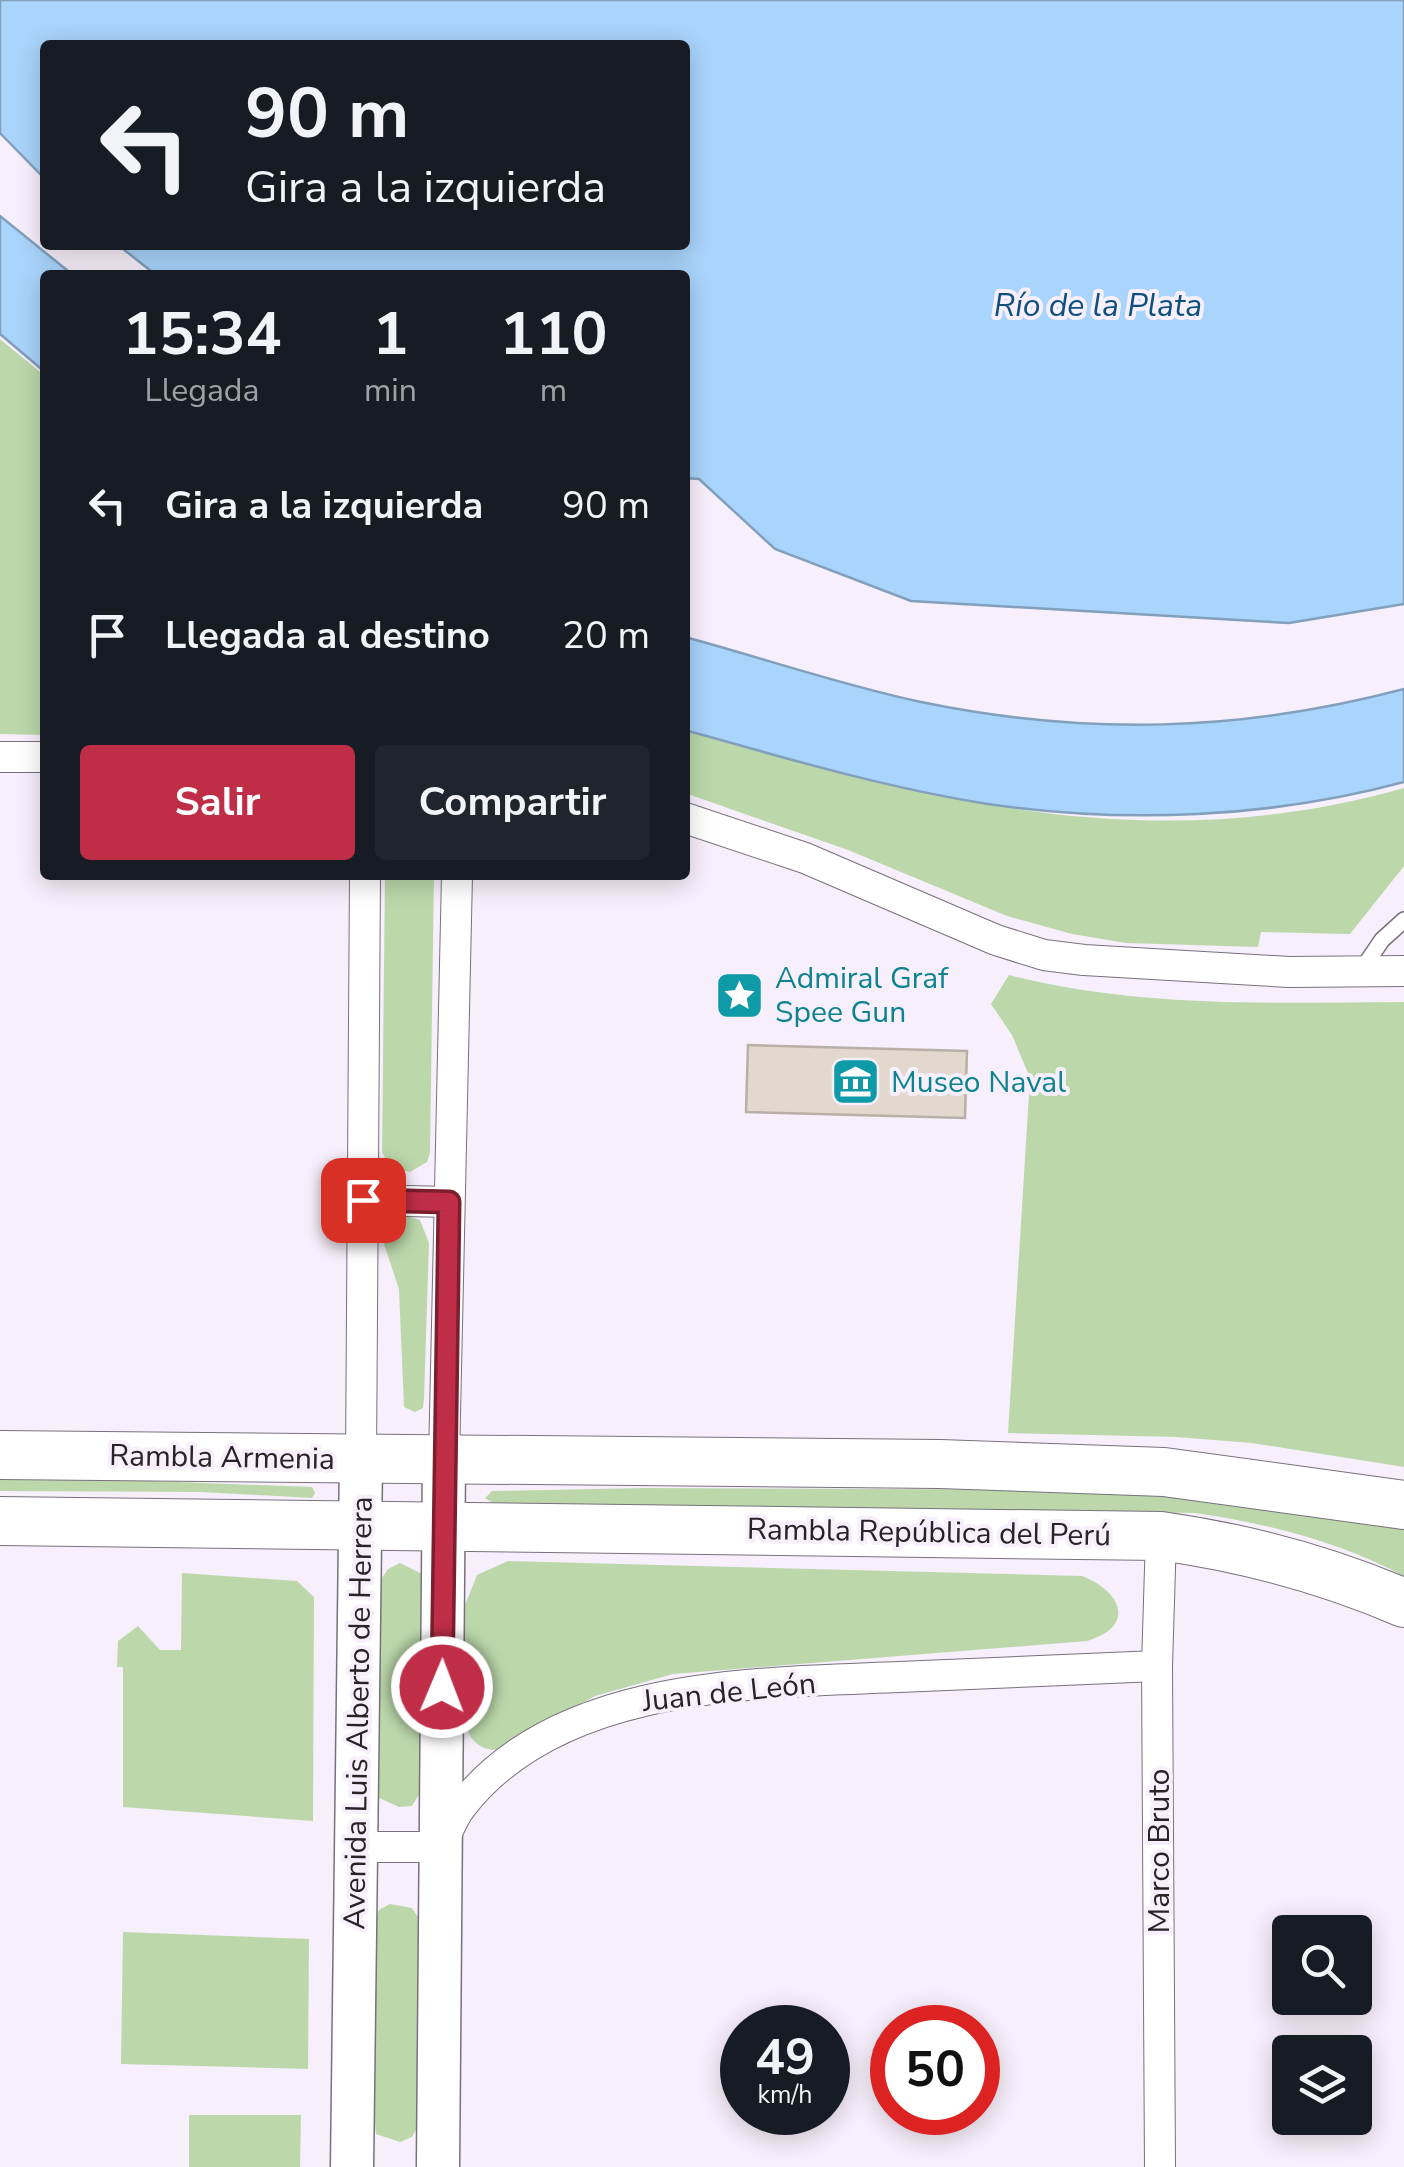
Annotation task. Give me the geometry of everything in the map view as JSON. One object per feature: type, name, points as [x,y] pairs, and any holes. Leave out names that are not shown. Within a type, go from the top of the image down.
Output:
[{"type":"main road","name":"Rambla Armenia","points":[[0,1455],[444,1460]]},
{"type":"main road","name":"Avenida Luis Alberto de Herrera","points":[[352,2167],[362,1460]]},
{"type":"main road","points":[[438,2167],[444,1460],[940,1464],[1164,1472],[1404,1505]]},
{"type":"main road","points":[[0,1520],[444,1526]]},
{"type":"main road","name":"Rambla República del Perú","points":[[444,1526],[1161,1536],[1230,1546],[1295,1562],[1404,1603]]},
{"type":"street","points":[[0,757],[40,757]]},
{"type":"street","points":[[690,820],[805,858],[996,940],[1044,954],[1084,960],[1289,972],[1404,970]]},
{"type":"street","name":"Avenida Luis Alberto de Herrera","points":[[362,1460],[365,880]]},
{"type":"street","points":[[444,1460],[457,880]]},
{"type":"street","points":[[363,1200],[449,1202]]},
{"type":"street","name":"Marco Bruto","points":[[1160,2167],[1161,1536]]},
{"type":"street","name":"Juan de León","points":[[440,1848],[459,1809],[503,1766],[604,1710],[646,1697],[736,1686],[861,1678],[1158,1666]]},
{"type":"street","points":[[357,1847],[440,1848]]},
{"type":"lane","points":[[1361,971],[1382,940],[1404,920]]},
{"type":"green space","points":[[0,339],[40,372],[40,735],[0,734]]},
{"type":"green space","points":[[690,732],[953,798],[1129,820],[1219,819],[1310,809],[1404,788],[1404,866],[1350,934],[1261,932],[1258,947],[1126,943],[1072,934],[1007,916],[848,850],[690,795]]},
{"type":"green space","points":[[385,880],[434,880],[430,1153],[427,1162],[410,1172],[390,1167],[382,1152]]},
{"type":"green space","points":[[1009,975],[1058,986],[1156,998],[1255,1003],[1404,1002],[1404,1467],[1252,1443],[1008,1433],[1030,1078],[1012,1035],[991,1004]]},
{"type":"green space","points":[[399,1214],[420,1220],[429,1243],[424,1399],[423,1408],[415,1412],[404,1407],[399,1289],[384,1244],[386,1226]]},
{"type":"green space","points":[[0,1479],[312,1487],[315,1493],[312,1498],[201,1492],[0,1491]]},
{"type":"green space","points":[[1155,1490],[1404,1525],[1404,1576],[1302,1535],[1195,1513],[493,1503],[485,1498],[492,1491]]},
{"type":"green space","points":[[508,1561],[1082,1576],[1114,1599],[1118,1618],[1103,1635],[1087,1641],[673,1674],[595,1696],[495,1750],[475,1742],[464,1721],[465,1605],[477,1575]]},
{"type":"green space","points":[[400,1563],[422,1574],[423,1788],[412,1806],[399,1807],[379,1798],[376,1786],[379,1582],[388,1569]]},
{"type":"green space","points":[[182,1573],[297,1581],[314,1597],[313,1821],[123,1807],[123,1667],[117,1667],[118,1641],[138,1626],[160,1650],[181,1650]]},
{"type":"green space","points":[[390,1904],[412,1908],[423,1925],[417,2128],[412,2137],[400,2142],[376,2134],[374,2117],[374,1921],[379,1910]]},
{"type":"green space","points":[[123,1932],[309,1939],[308,2069],[121,2064]]},
{"type":"green space","points":[[189,2115],[301,2115],[300,2167],[189,2167]]},
{"type":"water","name":"Río de la Plata","points":[[0,0],[1404,0],[1404,604],[1289,623],[911,601],[775,549],[699,479],[690,478],[690,270],[150,270],[124,250],[690,250],[690,40],[40,40],[40,174],[0,133]]},
{"type":"water","points":[[0,216],[67,270],[40,270],[40,368],[0,334]]},
{"type":"water","points":[[690,638],[921,702],[1043,720],[1103,724],[1223,721],[1283,714],[1404,689],[1404,782],[1302,803],[1197,814],[1092,814],[988,804],[836,771],[690,731]]},
{"type":"building","name":"Museo Naval","points":[[748,1045],[967,1051],[965,1118],[746,1112]]},
{"type":"place","name":"Admiral Graf Spee Gun","points":[[740,995]]},
{"type":"place","name":"Museo Naval","points":[[856,1082]]},
{"type":"route","points":[[363,1200],[449,1202],[442,1687]]}]
